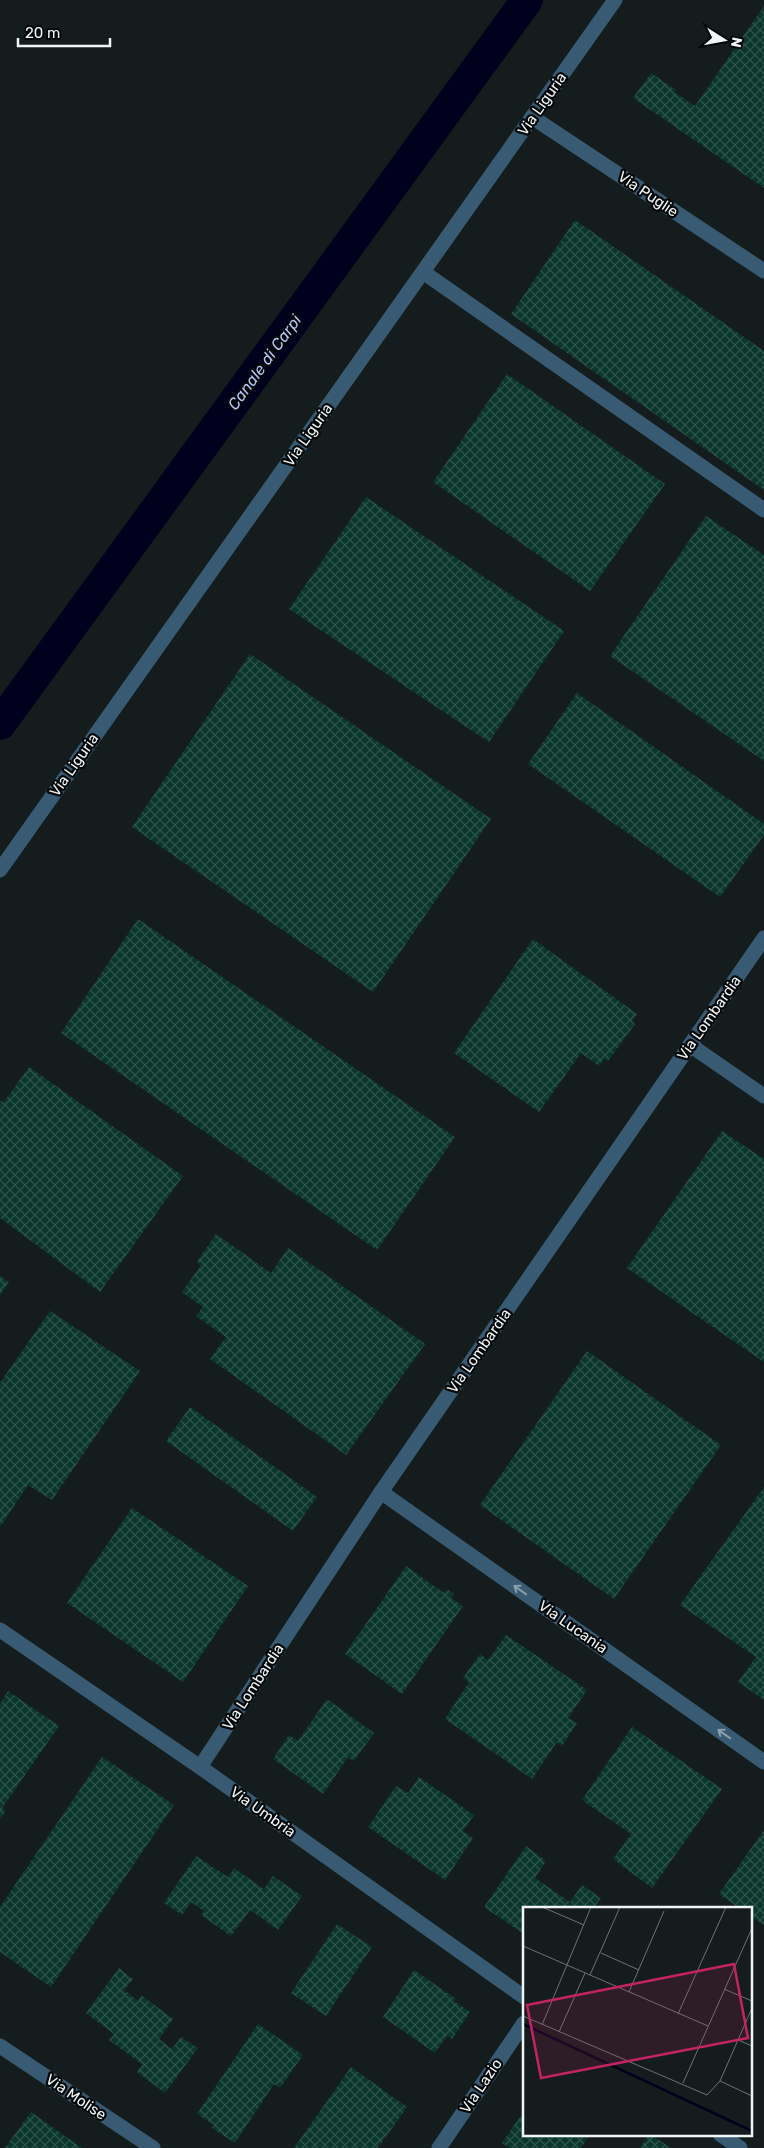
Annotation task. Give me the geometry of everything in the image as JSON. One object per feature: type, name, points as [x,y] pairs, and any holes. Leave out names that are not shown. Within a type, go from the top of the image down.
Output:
[{"type":"street","name":"Via Liguria","points":[[0,870],[615,0]]},
{"type":"street","name":"Via Puglie","points":[[532,117],[764,271]]},
{"type":"street","points":[[423,272],[764,510]]},
{"type":"street","name":"Via Lombardia","points":[[200,1767],[381,1492],[764,938]]},
{"type":"street","points":[[690,1045],[764,1096]]},
{"type":"street","name":"Via Lucania","points":[[381,1492],[764,1762]]},
{"type":"street","name":"Via Umbria","points":[[0,1630],[200,1767],[523,1996]]},
{"type":"street","name":"Via Lazio","points":[[439,2148],[523,2024]]},
{"type":"street","name":"Via Molise","points":[[1,2047],[153,2148]]},
{"type":"street","points":[[723,2136],[740,2148]]},
{"type":"building","points":[[764,6],[764,188],[633,98],[651,73],[695,106]]},
{"type":"building","points":[[575,220],[764,351],[764,490],[511,314]]},
{"type":"building","points":[[507,374],[665,484],[590,591],[433,482]]},
{"type":"building","points":[[366,497],[564,631],[489,742],[289,609]]},
{"type":"building","points":[[706,516],[764,555],[764,761],[610,656]]},
{"type":"building","points":[[250,654],[491,819],[373,992],[132,827]]},
{"type":"building","points":[[577,693],[764,824],[764,835],[720,897],[528,764]]},
{"type":"building","points":[[138,919],[455,1137],[377,1250],[61,1033]]},
{"type":"building","points":[[533,939],[637,1014],[632,1021],[635,1024],[608,1061],[604,1059],[599,1066],[581,1053],[539,1112],[454,1053]]},
{"type":"building","points":[[29,1067],[183,1176],[100,1292],[0,1218],[0,1101],[4,1102]]},
{"type":"building","points":[[722,1131],[764,1159],[764,1362],[627,1268]]},
{"type":"building","points":[[216,1234],[271,1273],[288,1248],[425,1344],[346,1455],[210,1359],[226,1337],[196,1316],[203,1307],[182,1292],[201,1265],[197,1262]]},
{"type":"building","points":[[0,1276],[9,1282],[0,1295]]},
{"type":"building","points":[[50,1311],[140,1371],[52,1500],[28,1485],[0,1527],[0,1383]]},
{"type":"building","points":[[587,1351],[721,1445],[614,1599],[480,1505]]},
{"type":"building","points":[[190,1407],[317,1497],[293,1531],[166,1441]]},
{"type":"building","points":[[764,1487],[764,1700],[738,1682],[756,1657],[680,1605]]},
{"type":"building","points":[[132,1508],[248,1586],[183,1682],[67,1603]]},
{"type":"building","points":[[406,1566],[444,1593],[447,1589],[454,1594],[451,1598],[463,1606],[402,1694],[345,1654]]},
{"type":"building","points":[[506,1635],[587,1690],[568,1718],[577,1723],[562,1746],[557,1742],[532,1779],[445,1719],[469,1682],[463,1678],[480,1654],[488,1660]]},
{"type":"building","points":[[8,1691],[59,1726],[2,1808],[6,1811],[0,1819],[0,1704]]},
{"type":"building","points":[[327,1699],[374,1733],[354,1761],[348,1757],[323,1794],[273,1759],[289,1735],[298,1741]]},
{"type":"building","points":[[632,1727],[722,1789],[652,1888],[613,1859],[631,1834],[582,1800]]},
{"type":"building","points":[[102,1757],[174,1805],[51,1987],[0,1952],[0,1907]]},
{"type":"building","points":[[419,1777],[474,1815],[463,1831],[473,1838],[445,1880],[368,1827],[396,1786],[408,1793]]},
{"type":"building","points":[[764,1830],[764,1925],[752,1917],[752,1907],[738,1907],[719,1894]]},
{"type":"building","points":[[526,1846],[546,1861],[535,1878],[570,1902],[582,1885],[601,1898],[595,1907],[523,1907],[523,1933],[484,1907]]},
{"type":"building","points":[[196,1856],[228,1877],[234,1868],[264,1889],[273,1876],[302,1896],[278,1930],[250,1910],[231,1936],[201,1915],[204,1911],[191,1902],[182,1915],[164,1903]]},
{"type":"building","points":[[337,1924],[372,1947],[326,2016],[291,1993]]},
{"type":"building","points":[[119,1968],[133,1979],[124,1990],[138,2001],[141,1995],[173,2019],[159,2039],[172,2049],[181,2037],[198,2048],[165,2093],[137,2072],[142,2064],[109,2040],[114,2034],[86,2013]]},
{"type":"building","points":[[414,1970],[456,1999],[454,2001],[470,2012],[452,2039],[447,2036],[435,2053],[383,2017]]},
{"type":"building","points":[[258,2024],[303,2055],[280,2088],[274,2084],[235,2143],[212,2128],[214,2125],[197,2114]]},
{"type":"building","points":[[351,2067],[407,2107],[378,2148],[294,2148]]},
{"type":"building","points":[[31,2112],[82,2148],[5,2148]]},
{"type":"building","points":[[523,2112],[523,2136],[589,2136],[581,2148],[510,2148],[502,2143]]},
{"type":"building","points":[[648,2136],[653,2136],[671,2148],[640,2148]]},
{"type":"waterway","name":"Canale di Carpi","points":[[0,724],[527,0]]}]
